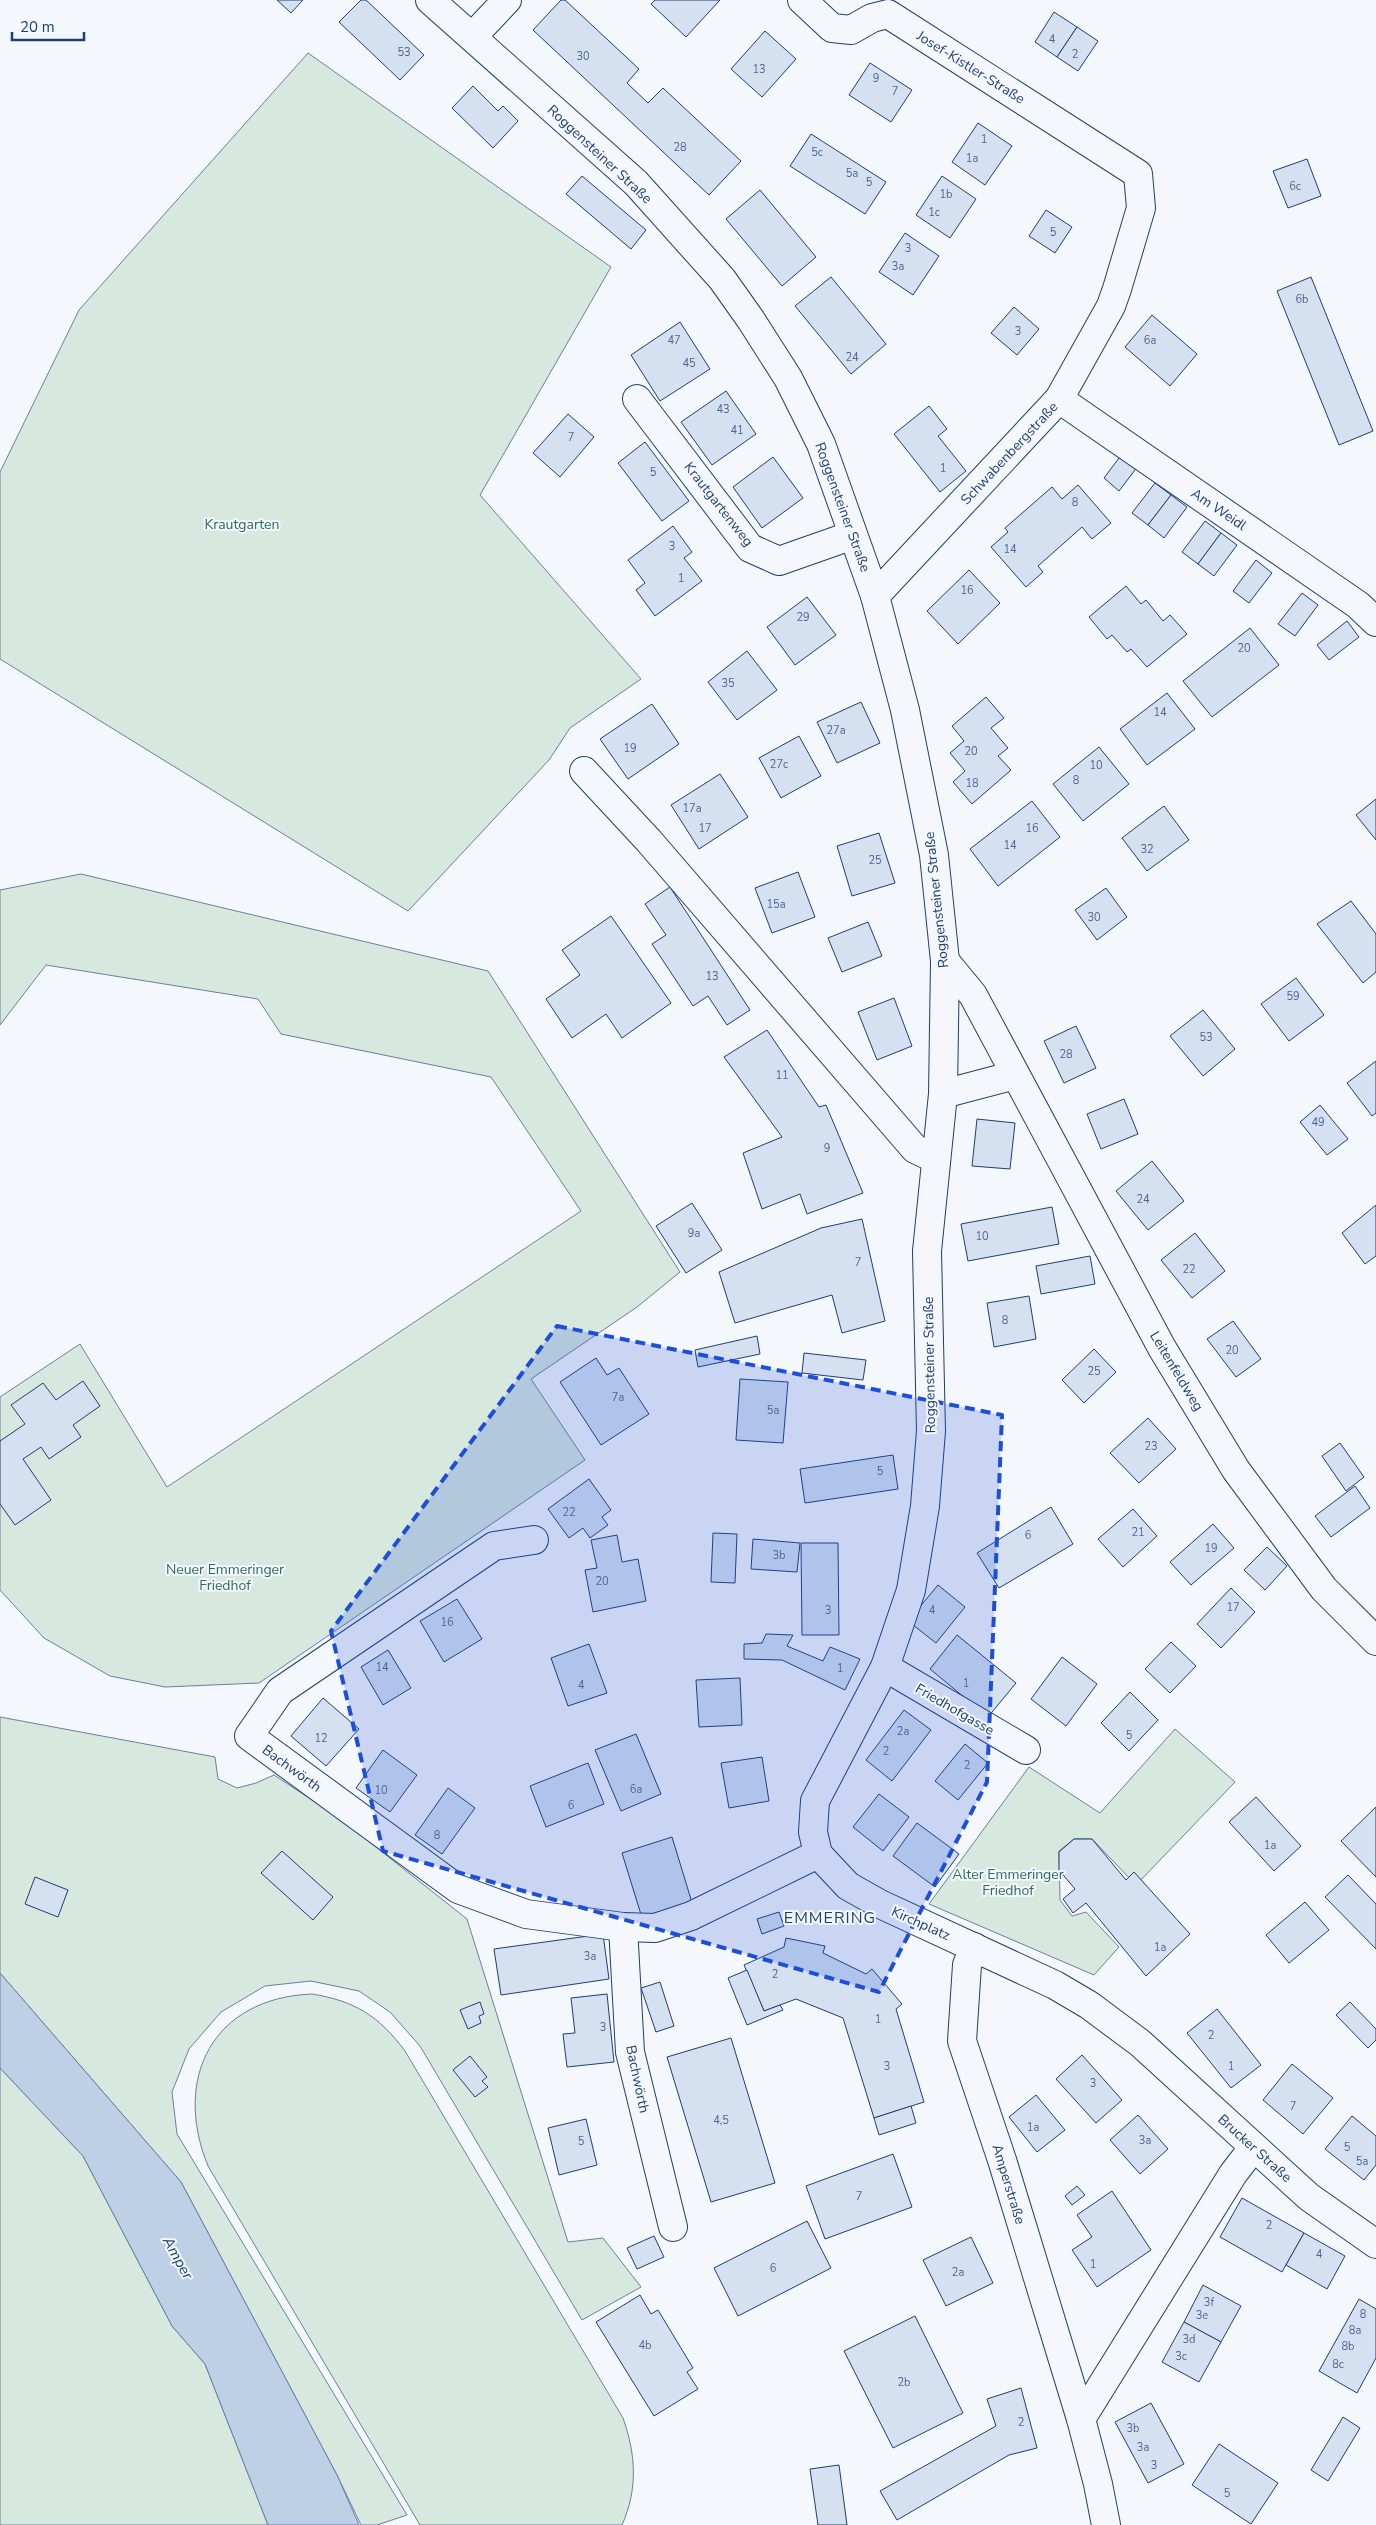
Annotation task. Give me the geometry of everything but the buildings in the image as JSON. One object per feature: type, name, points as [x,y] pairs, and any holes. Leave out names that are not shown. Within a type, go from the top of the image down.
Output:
[{"type":"street","name":"Roggensteiner Straße","points":[[430,0],[636,183],[722,279],[796,394],[821,444],[875,596],[905,710],[934,854],[945,961],[943,1094],[927,1251],[932,1415],[925,1506],[910,1590],[885,1667],[815,1801],[813,1832],[818,1854]]},
{"type":"street","points":[[472,37],[507,0]]},
{"type":"street","name":"Josef-Kistler-Straße","points":[[802,0],[832,28],[851,30],[872,18],[888,14],[1138,174]]},
{"type":"street","name":"Schwabenbergstraße","points":[[875,596],[1059,399],[1114,298],[1141,208],[1138,174]]},
{"type":"street","name":"Krautgartenweg","points":[[637,399],[750,548],[779,560],[853,535]]},
{"type":"street","name":"Am Weidl","points":[[1059,399],[1358,605],[1376,622]]},
{"type":"street","points":[[584,771],[649,841],[915,1149],[936,1159]]},
{"type":"street","name":"Leitenfeldweg","points":[[945,961],[973,995],[1162,1348],[1236,1470],[1324,1589],[1376,1641]]},
{"type":"street","points":[[943,1094],[1015,1075]]},
{"type":"street","name":"Bachwörth","points":[[534,1540],[494,1546],[280,1690],[249,1736],[458,1890],[526,1914],[623,1927],[655,1928],[691,1916],[818,1854]]},
{"type":"street","name":"Friedhofgasse","points":[[885,1667],[1026,1750]]},
{"type":"street","name":"Kirchplatz","points":[[818,1854],[848,1886],[880,1904],[1063,1989],[1089,2004],[1140,2044]]},
{"type":"street","name":"Bachwörth","points":[[623,1927],[630,2052],[673,2227]]},
{"type":"street","name":"Amperstraße","points":[[974,1947],[967,1964],[962,2041],[1002,2160],[1081,2419],[1098,2484],[1106,2525]]},
{"type":"street","name":"Brucker Straße","points":[[1140,2044],[1309,2197],[1376,2244]]},
{"type":"street","points":[[1081,2419],[1233,2174],[1253,2148]]},
{"type":"highlighted area","points":[[557,1326],[1002,1415],[987,1782],[879,1992],[383,1851],[331,1631]]},
{"type":"green space","name":"Krautgarten","points":[[308,53],[611,267],[480,495],[641,679],[570,728],[549,760],[408,911],[0,659],[0,472],[79,310]]},
{"type":"green space","name":"Neuer Emmeringer Friedhof","points":[[81,874],[488,971],[680,1272],[637,1307],[531,1379],[585,1460],[259,1683],[165,1687],[110,1676],[44,1638],[0,1590],[0,1397],[80,1344],[167,1487],[581,1211],[491,1077],[281,1034],[258,999],[46,965],[0,1025],[0,890]]},
{"type":"green space","points":[[0,1717],[215,1757],[218,1779],[237,1788],[256,1783],[274,1775],[338,1817],[467,1919],[568,2242],[603,2238],[641,2287],[582,2320],[420,2046],[390,2012],[359,1991],[311,1981],[265,1986],[221,2012],[189,2049],[172,2092],[177,2134],[407,2515],[377,2525],[361,2525],[337,2475],[181,2182],[0,1973]]},
{"type":"green space","name":"Alter Emmeringer Friedhof","points":[[1175,1729],[1235,1782],[1136,1885],[1092,1839],[1074,1839],[1059,1851],[1060,1900],[1072,1916],[1086,1912],[1119,1947],[1094,1975],[929,1904],[1029,1767],[1100,1813]]},
{"type":"green space","points":[[312,1994],[341,2001],[365,2012],[386,2028],[405,2051],[623,2418],[631,2445],[633,2485],[631,2498],[622,2525],[420,2525],[208,2166],[198,2134],[195,2103],[199,2074],[209,2048],[226,2027],[249,2010],[278,1999]]},
{"type":"green space","points":[[0,2068],[83,2156],[172,2326],[205,2364],[268,2525],[0,2525]]},
{"type":"water","name":"Amper","points":[[0,1973],[181,2182],[337,2475],[359,2525],[268,2525],[205,2364],[172,2326],[83,2156],[0,2068]]},
{"type":"district","name":"EMMERING","points":[[830,1917]]}]
